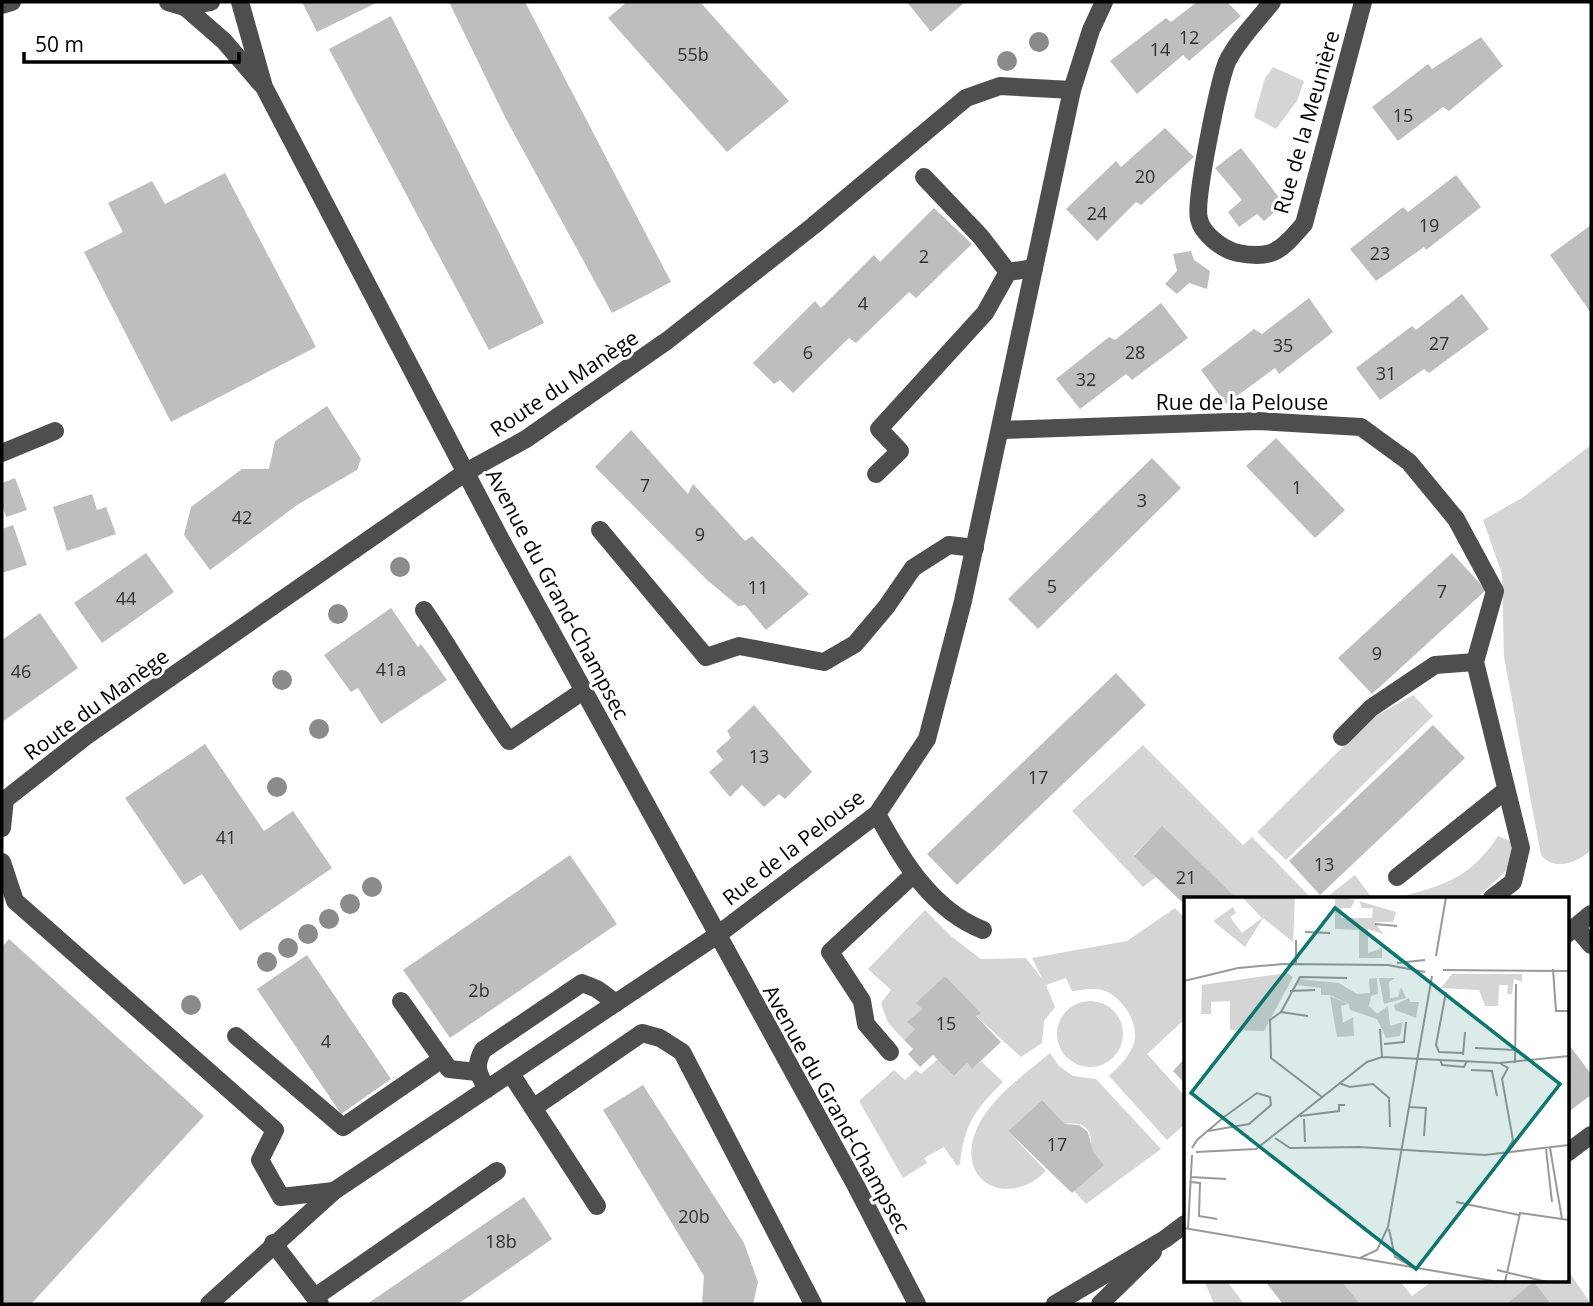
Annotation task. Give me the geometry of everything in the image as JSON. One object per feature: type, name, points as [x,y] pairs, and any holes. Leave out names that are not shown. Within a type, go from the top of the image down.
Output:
[{"type":"street","points":[[2,5],[12,2]]},
{"type":"street","points":[[176,4],[211,2]]},
{"type":"street","name":"Avenue du Grand-Champsec","points":[[240,2],[264,87],[583,691],[856,1186],[917,1304]]},
{"type":"street","points":[[1072,90],[1091,30],[1104,2]]},
{"type":"street","name":"Rue de la Meunière","points":[[1272,2],[1227,61],[1199,187],[1199,220],[1213,239],[1233,252],[1262,258],[1282,249],[1304,224],[1363,2]]},
{"type":"street","name":"Avenue du Grand-Champsec","points":[[176,4],[224,41],[264,87]]},
{"type":"street","name":"Route du Manège","points":[[2,828],[3,801],[89,734],[466,472],[526,439],[668,340],[813,226],[966,98],[1000,86],[1072,90]]},
{"type":"street","name":"Rue de la Pelouse","points":[[716,936],[877,814],[927,739],[975,548],[1072,90]]},
{"type":"street","points":[[924,177],[981,237],[1008,272]]},
{"type":"street","points":[[1008,272],[1034,268]]},
{"type":"street","points":[[876,474],[900,451],[879,429],[985,313],[1008,272]]},
{"type":"street","name":"Rue de la Pelouse","points":[[1000,430],[1258,421],[1361,427],[1409,462],[1448,510],[1495,591],[1475,662],[1521,848],[1513,882],[1493,897]]},
{"type":"street","points":[[2,453],[55,431]]},
{"type":"street","points":[[600,530],[706,657],[739,646],[824,662],[855,644],[887,606],[913,568],[949,545],[975,548]]},
{"type":"street","points":[[424,610],[466,671],[470,687],[509,741],[583,691]]},
{"type":"street","points":[[1342,737],[1371,708],[1434,665],[1475,662]]},
{"type":"street","points":[[1398,877],[1506,790]]},
{"type":"street","points":[[877,814],[902,861],[936,899],[967,923],[984,930]]},
{"type":"street","points":[[2,862],[15,901],[275,1129],[260,1160],[281,1197],[334,1191]]},
{"type":"street","points":[[890,1052],[866,1024],[862,1001],[830,952],[914,874]]},
{"type":"street","points":[[1591,914],[1572,931],[1591,945]]},
{"type":"street","points":[[209,1304],[334,1191],[716,936]]},
{"type":"street","points":[[487,1089],[477,1072],[477,1060],[483,1050],[582,984],[597,989],[616,1003]]},
{"type":"street","points":[[401,1001],[449,1069],[477,1072]]},
{"type":"street","points":[[533,1108],[642,1033],[660,1038],[682,1052],[813,1304]]},
{"type":"street","points":[[236,1036],[343,1128],[442,1059]]},
{"type":"street","points":[[511,1074],[597,1206]]},
{"type":"street","points":[[1568,1152],[1591,1135]]},
{"type":"street","points":[[274,1243],[318,1301],[497,1171]]},
{"type":"street","points":[[1055,1304],[1165,1239],[1184,1225]]},
{"type":"street","points":[[1100,1304],[1121,1288],[1165,1239]]},
{"type":"shaded area","points":[[1273,67],[1304,81],[1297,101],[1276,129],[1254,117],[1265,78]]},
{"type":"shaded area","points":[[1591,445],[1591,850],[1580,858],[1560,864],[1541,855],[1504,657],[1502,574],[1483,520],[1522,498]]},
{"type":"shaded area","points":[[1413,695],[1433,716],[1286,860],[1257,832],[1372,718]]},
{"type":"shaded area","points":[[1143,745],[1243,845],[1252,837],[1310,897],[1232,897],[1162,827],[1134,855],[1156,877],[1143,887],[1072,811]]},
{"type":"shaded area","points":[[1498,836],[1515,843],[1507,870],[1478,897],[1401,897],[1455,878],[1488,850]]},
{"type":"shaded area","points":[[1355,875],[1371,897],[1327,897]]},
{"type":"shaded area","points":[[1175,908],[1184,917],[1184,1020],[1147,1054],[1184,1095],[1184,1125],[1167,1140],[1109,1076],[1128,1054],[1135,1038],[1129,1014],[1112,995],[1097,989],[1072,991],[1066,978],[1046,985],[1055,1007],[1044,1021],[1042,1043],[1021,1057],[976,1016],[980,1012],[945,976],[917,1003],[922,1009],[908,1022],[915,1029],[904,1040],[888,1023],[881,1003],[891,990],[868,969],[925,910],[952,937],[981,959],[1026,958],[1043,980],[1032,958],[1127,941]]},
{"type":"shaded area","points":[[1090,1001],[1113,1011],[1123,1034],[1113,1057],[1090,1067],[1067,1057],[1057,1034],[1067,1011]]},
{"type":"shaded area","points":[[1050,1053],[1059,1066],[1073,1076],[1096,1079],[1161,1149],[1086,1204],[1074,1191],[1088,1160],[1091,1138],[1088,1129],[1079,1124],[1065,1124],[1042,1100],[1008,1131],[1046,1171],[1032,1182],[1017,1188],[1003,1189],[981,1178],[974,1167],[971,1153],[974,1136],[987,1111],[1006,1090]]},
{"type":"shaded area","points":[[938,1059],[954,1076],[967,1063],[972,1069],[981,1061],[1003,1082],[972,1118],[964,1139],[960,1164],[957,1166],[944,1147],[924,1158],[927,1163],[903,1178],[859,1101],[894,1070],[905,1080],[916,1070],[921,1074]]},
{"type":"shaded area","points":[[1568,1270],[1591,1304],[1551,1304],[1534,1283],[1506,1304],[1360,1304],[1343,1282],[1401,1282],[1412,1296],[1431,1282],[1568,1282]]},
{"type":"shaded area","points":[[1205,1282],[1228,1282],[1244,1304],[1214,1304]]},
{"type":"building","points":[[302,2],[378,2],[317,32]]},
{"type":"building","points":[[449,2],[525,2],[671,282],[612,313],[506,119]]},
{"type":"building","points":[[627,2],[700,2],[789,101],[727,152],[608,18]]},
{"type":"building","points":[[907,2],[965,2],[931,32]]},
{"type":"building","points":[[1197,2],[1227,2],[1241,16],[1189,61],[1183,55],[1137,94],[1110,61],[1166,18],[1171,22]]},
{"type":"building","points":[[391,16],[544,323],[489,350],[329,49]]},
{"type":"building","points":[[1481,37],[1503,66],[1449,111],[1443,107],[1398,141],[1372,107],[1428,64],[1432,69]]},
{"type":"building","points":[[1165,128],[1194,157],[1141,205],[1136,202],[1097,241],[1066,209],[1116,161],[1121,167]]},
{"type":"building","points":[[1241,148],[1284,204],[1264,221],[1257,214],[1239,227],[1228,212],[1242,200],[1215,168]]},
{"type":"building","points":[[225,173],[316,347],[171,422],[84,252],[123,232],[108,203],[152,181],[165,204]]},
{"type":"building","points":[[1456,175],[1481,207],[1426,250],[1424,247],[1376,281],[1350,249],[1403,207],[1408,212]]},
{"type":"building","points":[[934,208],[972,244],[916,298],[909,292],[856,343],[849,338],[793,393],[780,380],[774,384],[753,363],[815,301],[821,308],[874,255],[880,262]]},
{"type":"building","points":[[1591,225],[1591,313],[1550,255]]},
{"type":"building","points":[[1191,251],[1194,260],[1210,271],[1207,289],[1189,283],[1177,294],[1165,284],[1177,271],[1173,254]]},
{"type":"building","points":[[1462,294],[1489,329],[1429,373],[1424,369],[1380,400],[1356,368],[1412,326],[1416,330]]},
{"type":"building","points":[[1309,298],[1333,332],[1279,374],[1275,368],[1226,404],[1201,370],[1254,329],[1262,334]]},
{"type":"building","points":[[1161,303],[1188,338],[1132,380],[1126,374],[1080,409],[1056,379],[1109,337],[1115,340]]},
{"type":"building","points":[[327,406],[361,459],[357,470],[297,505],[210,570],[184,535],[191,507],[242,469],[269,469],[275,441]]},
{"type":"building","points":[[631,430],[688,494],[693,484],[745,541],[752,536],[809,594],[766,630],[745,605],[738,606],[706,579],[595,467]]},
{"type":"building","points":[[1276,438],[1345,510],[1315,538],[1246,466]]},
{"type":"building","points":[[1152,458],[1181,488],[1038,629],[1008,599]]},
{"type":"building","points":[[15,478],[27,510],[6,517],[2,504],[2,483]]},
{"type":"building","points":[[92,494],[97,510],[106,507],[116,534],[67,551],[53,507]]},
{"type":"building","points":[[13,525],[27,565],[2,573],[2,529]]},
{"type":"building","points":[[146,553],[174,592],[102,643],[74,603]]},
{"type":"building","points":[[1452,553],[1486,590],[1372,694],[1338,658]]},
{"type":"building","points":[[391,608],[418,647],[421,644],[447,680],[381,724],[358,688],[351,692],[324,655]]},
{"type":"building","points":[[40,613],[78,668],[2,722],[2,640]]},
{"type":"building","points":[[1116,673],[1146,705],[957,885],[927,854]]},
{"type":"building","points":[[754,705],[812,772],[785,799],[779,794],[764,807],[742,785],[730,797],[709,772],[723,760],[716,751],[731,738],[727,731]]},
{"type":"building","points":[[1433,725],[1465,758],[1320,895],[1289,861]]},
{"type":"building","points":[[205,744],[264,831],[293,811],[332,868],[240,931],[202,874],[184,885],[125,798]]},
{"type":"building","points":[[1162,826],[1235,897],[1184,897],[1184,904],[1134,856]]},
{"type":"building","points":[[570,855],[617,924],[450,1038],[403,970]]},
{"type":"building","points":[[9,939],[204,1116],[31,1304],[2,1304],[2,947]]},
{"type":"building","points":[[307,955],[391,1079],[341,1114],[257,989]]},
{"type":"building","points":[[945,976],[981,1013],[976,1016],[1001,1042],[972,1069],[967,1063],[954,1076],[933,1055],[920,1067],[908,1054],[913,1049],[904,1040],[915,1029],[907,1022],[922,1009],[916,1003]]},
{"type":"building","points":[[1570,1046],[1591,1074],[1591,1095],[1568,1112]]},
{"type":"building","points":[[1184,1059],[1184,1083],[1173,1071]]},
{"type":"building","points":[[643,1085],[744,1243],[758,1282],[753,1304],[702,1304],[704,1276],[603,1110]]},
{"type":"building","points":[[1042,1100],[1065,1124],[1079,1125],[1088,1132],[1093,1152],[1104,1165],[1072,1193],[1008,1131]]},
{"type":"building","points":[[524,1197],[552,1239],[458,1304],[367,1304]]},
{"type":"building","points":[[1266,1282],[1343,1282],[1360,1304],[1283,1304]]},
{"type":"building","points":[[1534,1282],[1551,1304],[1506,1304]]}]
